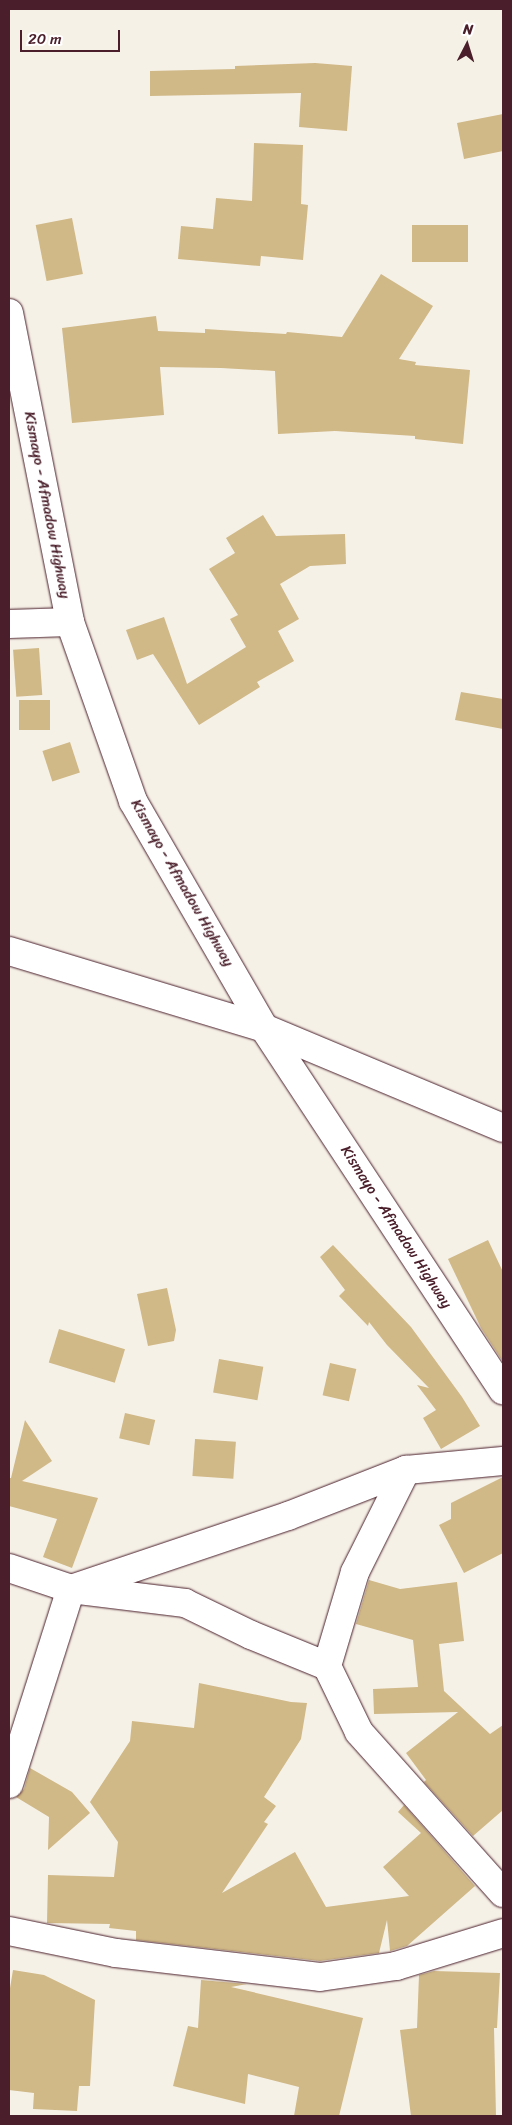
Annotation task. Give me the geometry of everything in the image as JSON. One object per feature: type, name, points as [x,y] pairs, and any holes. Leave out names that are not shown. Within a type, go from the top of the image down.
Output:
[{"type":"street","name":"Kismayo - Afmadow Highway","points":[[9,313],[70,622],[133,801],[264,1028],[503,1390]]},
{"type":"street","points":[[9,624],[70,622]]},
{"type":"street","points":[[9,951],[264,1028],[503,1128]]},
{"type":"street","points":[[71,1589],[288,1516],[406,1470],[503,1461]]},
{"type":"street","points":[[327,1666],[355,1572],[406,1470]]},
{"type":"street","points":[[9,1568],[71,1589],[185,1603],[251,1635],[327,1666],[359,1732],[503,1894]]},
{"type":"street","points":[[9,1784],[71,1589]]},
{"type":"street","points":[[9,1931],[116,1952],[320,1977],[396,1966],[503,1933]]},
{"type":"building","points":[[315,63],[352,66],[347,131],[299,127],[301,93],[150,96],[150,71],[235,69],[235,66]]},
{"type":"building","points":[[503,114],[503,151],[464,159],[457,123]]},
{"type":"building","points":[[254,143],[303,145],[301,204],[308,205],[303,260],[261,256],[260,266],[178,259],[181,226],[213,229],[216,198],[252,201]]},
{"type":"building","points":[[72,218],[83,274],[47,281],[36,225]]},
{"type":"building","points":[[412,225],[468,225],[468,262],[412,262]]},
{"type":"building","points":[[381,274],[433,306],[399,359],[416,362],[415,365],[470,370],[463,444],[415,439],[415,436],[335,431],[278,434],[275,371],[221,368],[160,367],[164,415],[72,423],[62,328],[156,316],[158,331],[205,333],[205,329],[286,334],[287,332],[342,337]]},
{"type":"building","points":[[263,515],[276,536],[345,534],[346,564],[310,566],[280,584],[299,619],[278,631],[294,661],[257,682],[260,687],[199,725],[153,654],[137,660],[126,630],[164,617],[187,684],[246,647],[230,619],[238,615],[209,569],[235,553],[226,538]]},
{"type":"building","points":[[39,648],[42,695],[16,697],[13,650]]},
{"type":"building","points":[[461,692],[503,699],[503,729],[455,720]]},
{"type":"building","points":[[19,700],[50,700],[50,730],[19,730]]},
{"type":"building","points":[[70,742],[80,772],[52,781],[42,751]]},
{"type":"building","points":[[488,1240],[503,1272],[503,1362],[481,1328],[448,1259]]},
{"type":"building","points":[[333,1245],[411,1327],[462,1397],[480,1426],[441,1449],[423,1418],[436,1410],[417,1385],[429,1388],[387,1345],[369,1322],[368,1326],[339,1296],[345,1290],[320,1257]]},
{"type":"building","points":[[167,1288],[176,1330],[174,1341],[148,1346],[137,1294]]},
{"type":"building","points":[[59,1329],[125,1349],[115,1383],[49,1362]]},
{"type":"building","points":[[219,1359],[263,1367],[257,1400],[213,1392]]},
{"type":"building","points":[[330,1363],[356,1369],[349,1401],[323,1395]]},
{"type":"building","points":[[125,1413],[155,1420],[149,1445],[119,1438]]},
{"type":"building","points":[[25,1420],[52,1461],[22,1481],[98,1498],[72,1568],[43,1557],[57,1519],[9,1506],[9,1478],[11,1478]]},
{"type":"building","points":[[195,1439],[236,1442],[233,1479],[192,1476]]},
{"type":"building","points":[[503,1477],[503,1553],[464,1573],[439,1525],[451,1519],[451,1503]]},
{"type":"building","points":[[369,1580],[400,1589],[457,1582],[464,1641],[439,1644],[444,1691],[490,1734],[503,1725],[503,1810],[473,1836],[424,1782],[426,1780],[406,1753],[458,1712],[374,1714],[373,1689],[418,1687],[413,1640],[356,1624]]},
{"type":"building","points":[[199,1683],[291,1702],[307,1703],[301,1739],[264,1797],[276,1806],[264,1822],[268,1824],[222,1893],[295,1852],[326,1907],[409,1896],[383,1867],[421,1833],[398,1812],[404,1805],[475,1886],[407,1946],[390,1951],[387,1920],[379,1953],[320,1961],[136,1940],[136,1931],[109,1928],[110,1924],[47,1923],[48,1875],[114,1877],[118,1842],[90,1802],[130,1741],[132,1721],[194,1728]]},
{"type":"building","points":[[30,1768],[72,1792],[90,1813],[48,1850],[49,1817],[16,1797],[24,1789]]},
{"type":"building","points":[[13,1970],[44,1975],[95,2000],[90,2086],[79,2086],[77,2111],[33,2109],[34,2093],[9,2090],[9,1994]]},
{"type":"building","points":[[434,1971],[500,1973],[497,2028],[494,2028],[496,2116],[411,2116],[400,2030],[417,2028],[419,1975]]},
{"type":"building","points":[[201,1980],[247,1984],[231,1987],[363,2018],[339,2116],[294,2116],[299,2087],[248,2074],[245,2104],[173,2086],[188,2026],[198,2028]]}]
